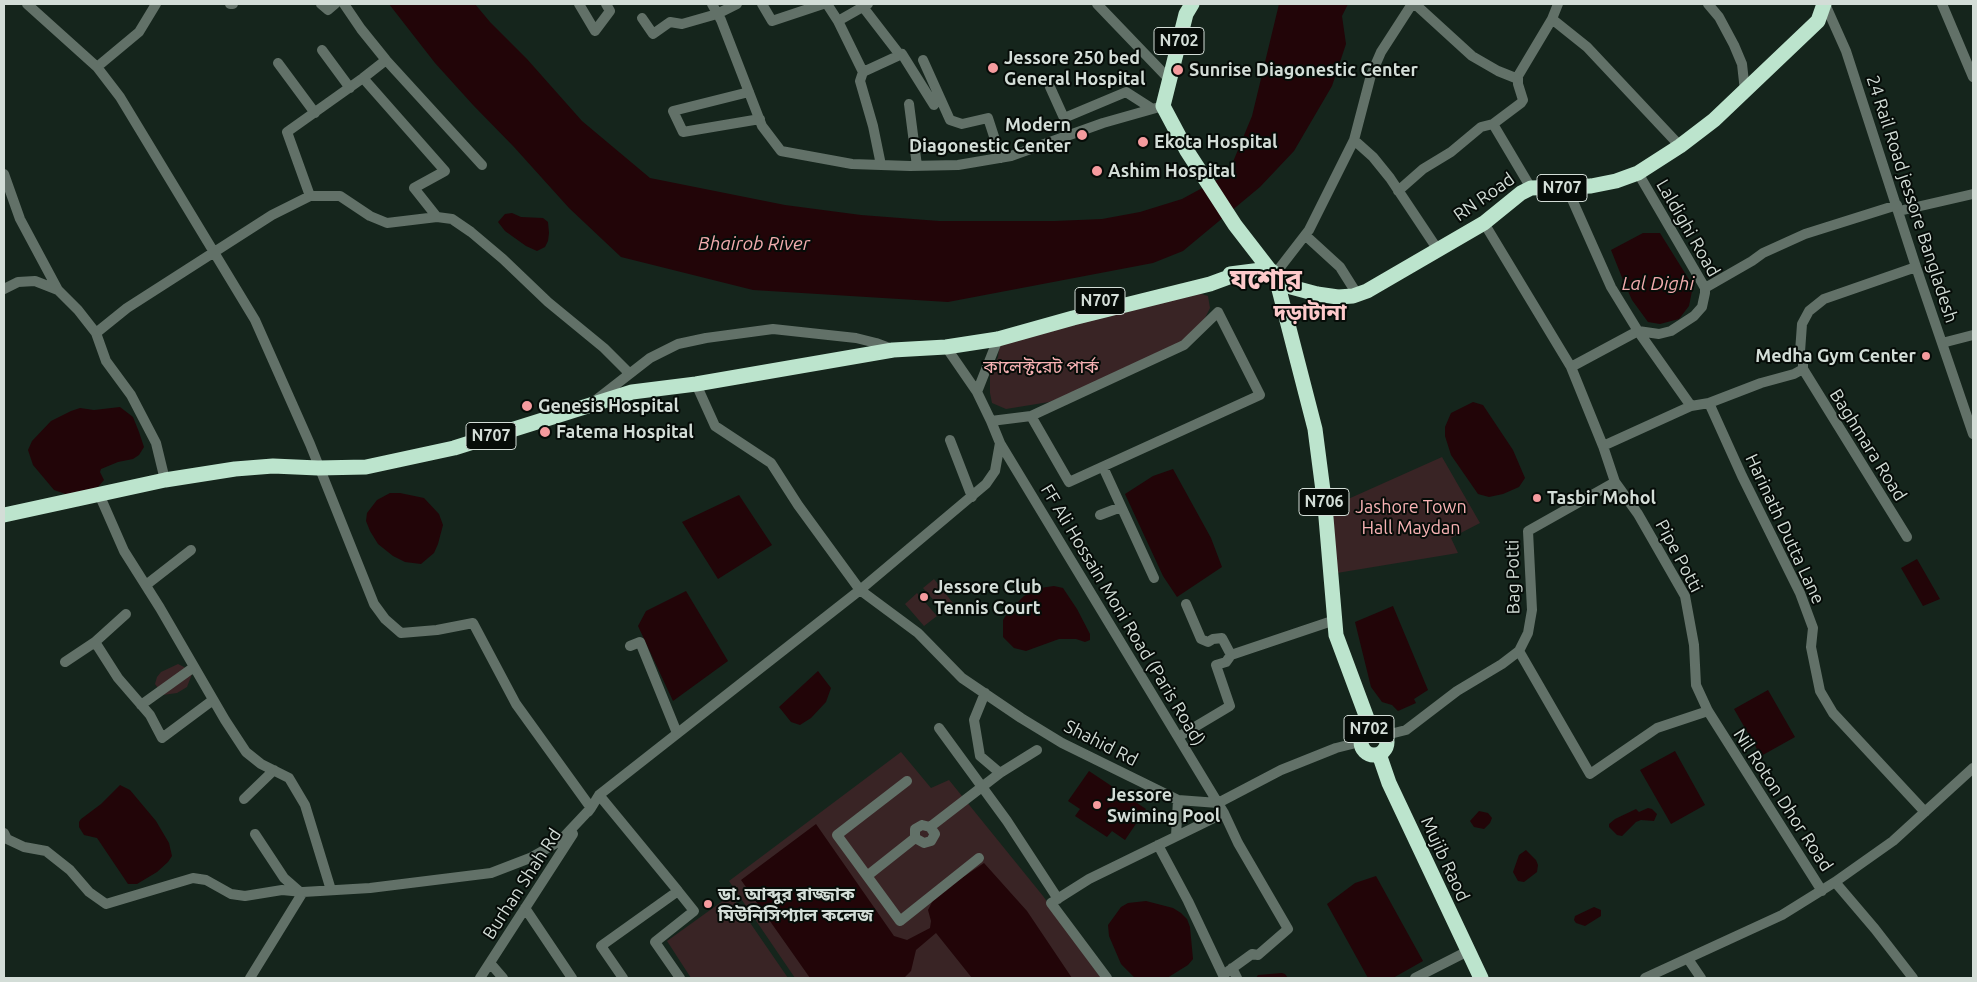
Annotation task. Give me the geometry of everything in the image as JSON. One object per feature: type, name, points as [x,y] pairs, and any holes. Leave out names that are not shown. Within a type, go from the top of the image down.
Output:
[{"type":"highway","name":"N702","points":[[1157,107],[1169,79],[1186,14],[1192,4]]},
{"type":"highway","name":"RN Road","points":[[1272,271],[1291,287],[1338,297],[1357,294],[1367,291],[1484,224],[1521,193],[1532,188],[1591,186],[1616,181],[1638,173],[1680,146],[1714,120],[1745,92],[1818,21],[1824,4]]},
{"type":"highway","points":[[1157,107],[1235,225],[1272,271]]},
{"type":"highway","name":"N707","points":[[964,344],[1033,320],[1174,282],[1204,276],[1272,271]]},
{"type":"highway","name":"N706","points":[[1272,271],[1315,429],[1325,506],[1338,641],[1371,729]]},
{"type":"highway","name":"N707","points":[[8,517],[99,494],[165,480],[234,469],[273,466],[318,468],[366,467],[454,448],[632,392],[696,384],[893,350],[946,347],[998,339],[1210,284],[1240,273]]},
{"type":"highway","name":"N702","points":[[1371,729],[1380,730],[1386,736],[1386,748],[1379,754],[1370,755],[1361,746],[1360,742],[1363,733],[1371,729]]},
{"type":"highway","name":"Mujib Raod","points":[[1379,754],[1389,782],[1481,978]]},
{"type":"street","points":[[97,67],[139,32],[156,4]]},
{"type":"street","points":[[321,4],[328,10],[336,4]]},
{"type":"street","points":[[344,4],[386,60],[482,165]]},
{"type":"street","points":[[579,4],[594,30],[610,12],[606,4]]},
{"type":"street","points":[[712,4],[762,126],[781,151],[844,162],[881,165],[958,165],[1011,156],[1103,122],[1157,107]]},
{"type":"street","points":[[642,18],[653,34],[670,22],[682,24],[717,14],[737,4]]},
{"type":"street","points":[[762,4],[772,21],[823,4]]},
{"type":"street","points":[[827,4],[838,21],[863,72],[860,81],[873,126],[881,165]]},
{"type":"street","points":[[1097,4],[1169,79]]},
{"type":"street","points":[[1272,271],[1305,235],[1354,140],[1374,67],[1393,31],[1414,4],[1472,56],[1498,71],[1518,79]]},
{"type":"street","points":[[1398,190],[1423,169],[1451,152],[1482,127],[1493,124],[1521,103],[1523,100],[1518,79],[1520,72],[1552,19],[1558,4]]},
{"type":"street","points":[[1708,4],[1719,17],[1737,51],[1742,64],[1745,92]]},
{"type":"street","name":"24 Rail Road jessore Bangladesh","points":[[1824,4],[1846,51],[1916,267],[1973,434]]},
{"type":"street","points":[[1942,4],[1972,73]]},
{"type":"street","points":[[31,5],[97,67],[120,96],[255,320],[310,444],[374,604],[401,633],[437,630],[473,623],[516,704],[591,808]]},
{"type":"street","points":[[838,21],[866,5],[900,56]]},
{"type":"street","points":[[1552,19],[1587,47],[1680,146]]},
{"type":"street","points":[[322,50],[350,88]]},
{"type":"street","points":[[863,72],[902,54],[934,105]]},
{"type":"street","points":[[310,196],[287,132],[386,60]]},
{"type":"street","points":[[922,60],[950,120],[962,124],[988,118],[1001,158]]},
{"type":"street","points":[[278,63],[315,112]]},
{"type":"street","points":[[363,78],[446,171],[414,188],[437,217]]},
{"type":"street","points":[[1050,87],[1064,118],[1126,92],[1157,107]]},
{"type":"street","points":[[749,92],[673,111],[684,132],[760,119]]},
{"type":"street","points":[[908,104],[917,166]]},
{"type":"street","points":[[1493,124],[1532,188]]},
{"type":"street","points":[[1354,140],[1372,157],[1398,190],[1438,250]]},
{"type":"street","name":"Laldighi Road","points":[[1638,173],[1705,288],[1705,299],[1702,307],[1671,331],[1659,334],[1638,330]]},
{"type":"street","points":[[4,174],[20,219],[58,290],[78,310],[96,333],[106,362],[131,395],[156,443],[165,480]]},
{"type":"street","points":[[1567,188],[1611,287],[1638,330],[1691,406]]},
{"type":"street","points":[[1705,288],[1752,261],[1762,253],[1805,234],[1898,208],[1973,194]]},
{"type":"street","points":[[96,333],[127,308],[272,215],[310,196],[340,196],[370,216],[387,223],[437,217],[452,219],[471,232],[548,302],[604,348],[629,373]]},
{"type":"street","name":"Pipe Potti","points":[[1484,224],[1571,367],[1603,446],[1615,482],[1638,514],[1685,596],[1694,645],[1696,685],[1708,711]]},
{"type":"street","points":[[1305,235],[1340,267],[1357,294]]},
{"type":"street","points":[[1603,446],[1691,406],[1709,403],[1761,382],[1803,370],[1800,352],[1802,324],[1809,311],[1824,299],[1916,267]]},
{"type":"street","points":[[4,289],[18,282],[34,281],[58,290]]},
{"type":"street","points":[[992,421],[1031,416],[1184,346],[1218,312],[1260,395],[1069,482],[1031,416]]},
{"type":"street","points":[[591,404],[650,358],[678,344],[733,334],[773,329],[856,338],[893,350]]},
{"type":"street","points":[[1571,367],[1638,330]]},
{"type":"street","points":[[1942,343],[1973,335]]},
{"type":"street","points":[[977,392],[998,339]]},
{"type":"street","name":"FF Ali Hossain Moni Road (Paris Road)","points":[[946,347],[977,392],[992,421],[1000,443],[1224,813],[1238,843],[1288,928],[1258,955],[1252,954],[1232,968]]},
{"type":"street","name":"Baghmara Road","points":[[1803,370],[1907,537]]},
{"type":"street","name":"Shahid Rd","points":[[696,384],[715,426],[771,463],[798,505],[860,590],[918,633],[962,678],[1062,743],[1178,800],[1218,803]]},
{"type":"street","name":"Harinath Dutta Lane","points":[[1709,403],[1742,476],[1800,593],[1813,628],[1811,647],[1820,691],[1833,713],[1925,812]]},
{"type":"street","points":[[950,440],[972,497]]},
{"type":"street","points":[[4,833],[7,839],[24,847],[46,852],[70,870],[89,892],[106,904],[193,878],[206,880],[231,894],[245,896],[282,890],[302,892],[370,888],[491,873],[530,858],[560,842],[591,808],[599,795],[860,590],[972,497],[986,484],[994,472],[1000,443]]},
{"type":"street","points":[[1102,467],[1154,578]]},
{"type":"street","name":"Bag Potti","points":[[1519,651],[1528,633],[1532,610],[1528,531],[1615,482]]},
{"type":"street","points":[[99,494],[124,550],[246,752],[261,764],[289,778],[305,806],[331,890]]},
{"type":"street","points":[[1100,515],[1121,507]]},
{"type":"street","points":[[146,585],[191,550]]},
{"type":"street","points":[[1186,604],[1201,639],[1208,642],[1213,639],[1222,638],[1231,655]]},
{"type":"street","points":[[65,662],[95,642],[126,614]]},
{"type":"street","points":[[1178,737],[1230,706],[1216,665],[1226,662],[1231,655],[1335,620]]},
{"type":"street","points":[[95,642],[118,678],[150,715],[162,738],[213,700]]},
{"type":"street","points":[[630,646],[640,642],[677,733]]},
{"type":"street","points":[[1386,736],[1406,730],[1457,691],[1502,664],[1519,651],[1590,774],[1657,728],[1708,711]]},
{"type":"street","points":[[141,705],[194,667]]},
{"type":"street","points":[[985,693],[974,720],[980,756],[1000,772]]},
{"type":"street","name":"Nil Roton Dhor Road","points":[[1645,978],[1782,915],[1822,891],[1708,711]]},
{"type":"street","points":[[939,728],[1007,821],[1058,899]]},
{"type":"street","points":[[1218,803],[1281,770],[1336,748],[1360,742]]},
{"type":"street","points":[[867,876],[915,838],[924,843],[931,841],[935,834],[930,827],[1000,772],[1037,750]]},
{"type":"street","points":[[1822,891],[1893,841],[1973,768]]},
{"type":"street","points":[[244,799],[274,770]]},
{"type":"street","points":[[907,782],[837,835],[900,921],[979,858]]},
{"type":"street","points":[[599,795],[694,911],[655,942],[680,978]]},
{"type":"street","points":[[1176,836],[1178,800]]},
{"type":"street","name":"Burhan Shah Rd","points":[[480,978],[591,808]]},
{"type":"street","points":[[1107,978],[1051,903],[1089,879],[1224,813]]},
{"type":"street","points":[[255,834],[284,878],[302,892]]},
{"type":"street","points":[[1158,846],[1188,901],[1219,976],[1232,968],[1237,978]]},
{"type":"street","points":[[1835,882],[1913,978]]},
{"type":"street","points":[[623,978],[601,946],[678,890]]},
{"type":"street","points":[[250,978],[302,892]]},
{"type":"street","points":[[525,908],[572,978]]},
{"type":"street","points":[[1415,978],[1468,951]]},
{"type":"street","points":[[1688,959],[1701,978]]},
{"type":"street","points":[[490,963],[503,978]]},
{"type":"green space","name":"কালেক্টরেট পার্ক","points":[[1195,292],[1208,296],[1210,308],[1203,322],[1183,342],[1070,395],[1049,402],[1006,409],[992,403],[990,373],[998,357],[1000,340]]},
{"type":"green space","name":"Jashore Town Hall Maydan","points":[[1442,457],[1480,523],[1451,538],[1458,553],[1337,573],[1328,508]]},
{"type":"green space","points":[[934,579],[953,603],[943,611],[923,588]]},
{"type":"green space","points":[[917,593],[937,616],[924,626],[905,604]]},
{"type":"green space","points":[[178,664],[192,674],[187,687],[177,693],[163,695],[155,684],[157,677],[161,672]]},
{"type":"green space","points":[[901,752],[931,788],[949,780],[1043,896],[1101,978],[795,978],[729,881]]},
{"type":"green space","points":[[731,895],[788,978],[691,978],[667,941]]},
{"type":"water","name":"Bhairob River","points":[[389,4],[475,4],[582,121],[650,178],[785,205],[861,215],[939,221],[1055,221],[1102,219],[1140,212],[1182,199],[1228,174],[1252,116],[1279,4],[1348,4],[1342,16],[1346,44],[1332,86],[1294,151],[1260,187],[1183,251],[1153,263],[948,302],[753,290],[621,257],[569,208],[473,105],[435,63]]},
{"type":"water","points":[[512,213],[521,217],[543,218],[548,222],[549,233],[545,247],[537,251],[526,246],[505,231],[498,222],[505,214]]},
{"type":"water","name":"Lal Dighi","points":[[1643,233],[1660,233],[1693,286],[1689,306],[1679,319],[1660,324],[1648,322],[1632,300],[1623,280],[1611,250]]},
{"type":"water","points":[[1473,402],[1483,405],[1513,450],[1525,478],[1519,487],[1503,494],[1489,497],[1478,494],[1451,455],[1445,436],[1445,427],[1451,413]]},
{"type":"water","points":[[120,407],[133,417],[139,432],[144,447],[139,455],[133,459],[118,462],[101,469],[100,472],[104,480],[98,487],[71,496],[54,490],[33,465],[28,450],[32,441],[51,421],[71,411],[80,408],[94,410]]},
{"type":"water","points":[[1173,469],[1211,538],[1222,567],[1177,597],[1163,576],[1125,494],[1153,476]]},
{"type":"water","points":[[390,493],[424,498],[439,514],[443,525],[438,544],[434,553],[421,564],[405,562],[393,556],[378,544],[370,531],[366,521],[367,513],[377,500]]},
{"type":"water","points":[[739,495],[772,545],[718,579],[682,522]]},
{"type":"water","points":[[1917,559],[1940,599],[1923,606],[1901,568]]},
{"type":"water","points":[[1054,586],[1063,588],[1077,609],[1090,634],[1090,640],[1085,642],[1076,639],[1059,639],[1026,651],[1014,648],[1003,637],[1003,620],[1008,612],[1024,596],[1040,588]]},
{"type":"water","points":[[686,591],[728,661],[673,701],[638,626],[646,611]]},
{"type":"water","points":[[1393,606],[1428,690],[1414,699],[1416,703],[1398,711],[1392,705],[1382,702],[1371,687],[1355,622]]},
{"type":"water","points":[[818,671],[831,688],[826,702],[811,718],[800,725],[791,722],[779,707]]},
{"type":"water","points":[[1768,690],[1795,737],[1761,756],[1734,709]]},
{"type":"water","points":[[1675,751],[1705,805],[1671,824],[1640,770]]},
{"type":"water","points":[[1089,771],[1146,809],[1125,840],[1112,831],[1107,837],[1075,816],[1080,809],[1068,801]]},
{"type":"water","points":[[120,785],[130,790],[156,821],[169,843],[172,856],[157,872],[137,884],[128,884],[97,838],[84,835],[79,827],[81,819],[101,804]]},
{"type":"water","points":[[1648,808],[1657,814],[1654,821],[1641,820],[1636,822],[1622,836],[1617,835],[1609,827],[1609,824],[1615,819],[1636,809],[1639,812]]},
{"type":"water","points":[[1479,811],[1488,813],[1492,818],[1484,829],[1474,827],[1470,821]]},
{"type":"water","points":[[816,824],[894,936],[907,940],[930,928],[931,921],[928,910],[935,896],[984,863],[1027,911],[1072,978],[972,978],[936,933],[916,950],[911,971],[904,978],[810,978],[741,880]]},
{"type":"water","points":[[1526,850],[1536,860],[1538,865],[1537,872],[1524,882],[1518,881],[1513,872],[1519,855]]},
{"type":"water","points":[[1376,876],[1423,961],[1393,978],[1368,978],[1327,904],[1355,883]]},
{"type":"water","points":[[1146,901],[1173,908],[1187,919],[1190,927],[1193,959],[1188,965],[1167,978],[1135,978],[1121,964],[1109,936],[1108,925],[1121,907],[1128,903]]},
{"type":"water","points":[[1594,907],[1601,910],[1601,916],[1585,926],[1576,923],[1574,920],[1575,916]]},
{"type":"water","points":[[1282,973],[1288,978],[1256,978],[1258,975]]},
{"type":"place","name":"Jessore 250 bed General Hospital","points":[[993,68]]},
{"type":"place","name":"Sunrise Diagonestic Center","points":[[1178,70]]},
{"type":"place","name":"Modern Diagonestic Center","points":[[1082,135]]},
{"type":"place","name":"Ekota Hospital","points":[[1143,142]]},
{"type":"place","name":"Ashim Hospital","points":[[1097,171]]},
{"type":"place","name":"Medha Gym Center","points":[[1926,356]]},
{"type":"place","name":"Genesis Hospital","points":[[527,406]]},
{"type":"place","name":"Fatema Hospital","points":[[545,432]]},
{"type":"place","name":"Tasbir Mohol","points":[[1537,498]]},
{"type":"place","name":"Jessore Club Tennis Court","points":[[924,597]]},
{"type":"place","name":"Jessore Swiming Pool","points":[[1097,805]]},
{"type":"place","name":"ডা. আব্দুর রাজ্জাক মিউনিসিপ্যাল কলেজ","points":[[708,904]]},
{"type":"district","name":"যশোর","points":[[1266,280]]},
{"type":"district","name":"দড়াটানা","points":[[1310,313]]}]
